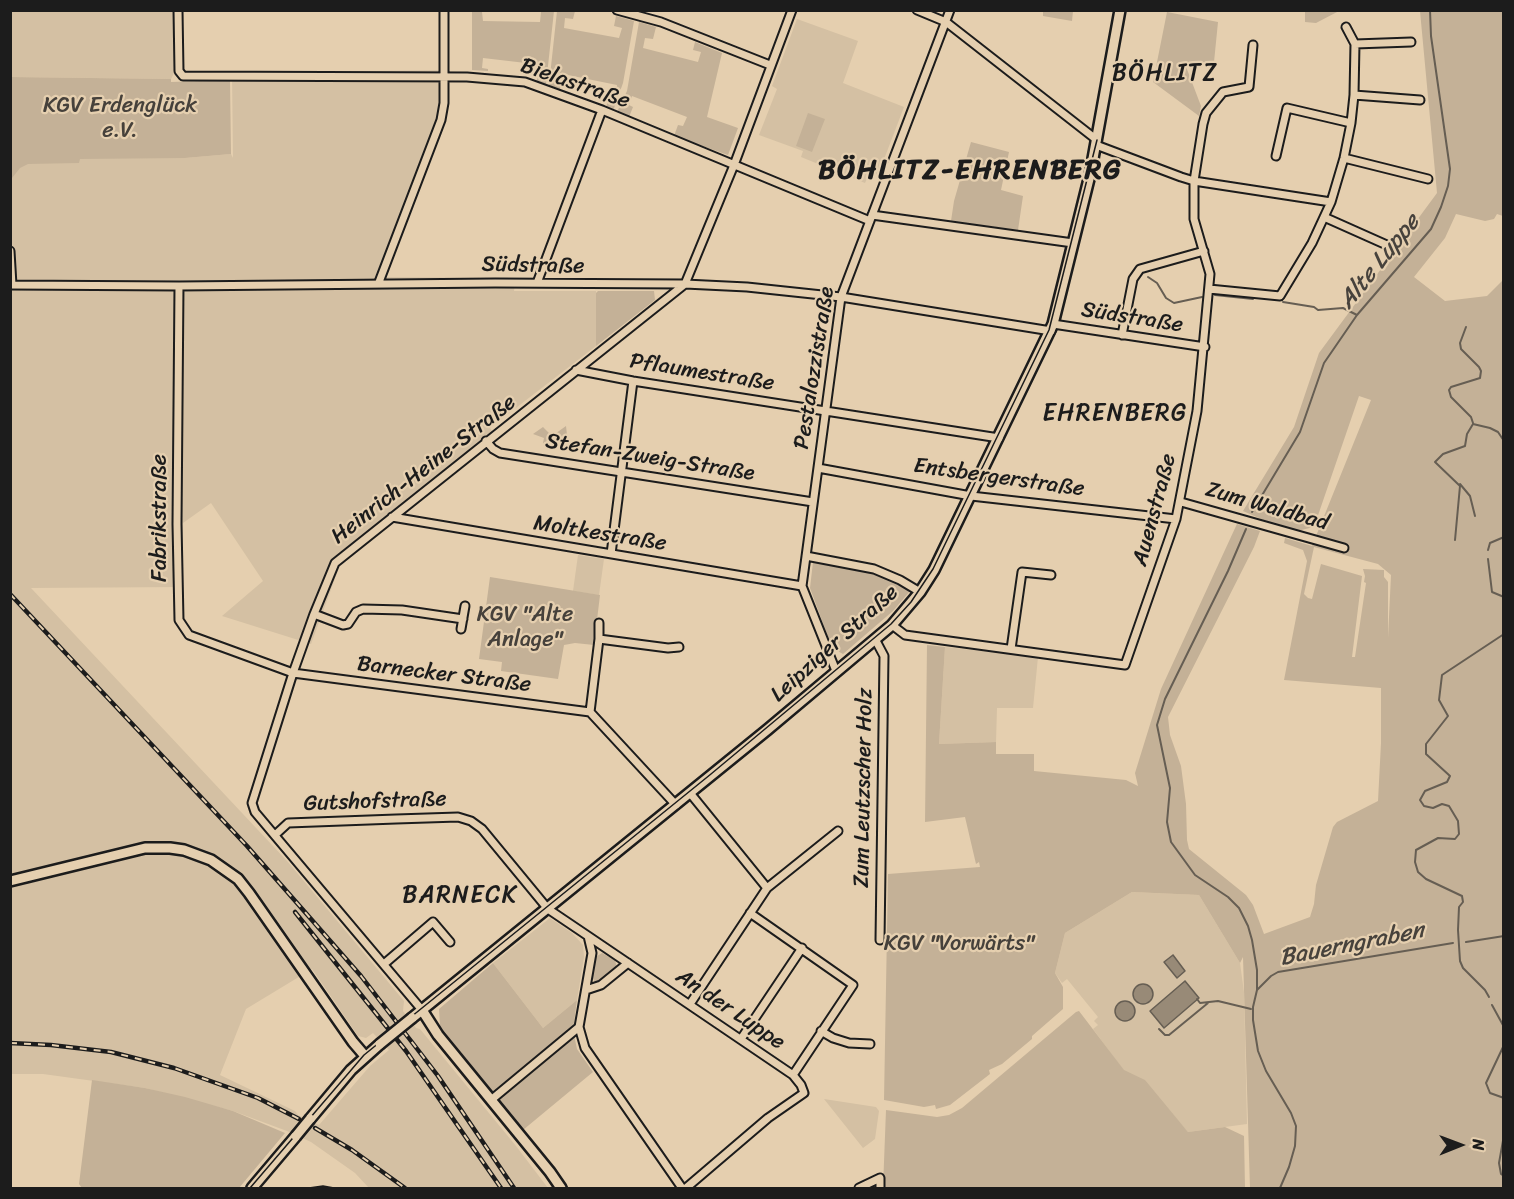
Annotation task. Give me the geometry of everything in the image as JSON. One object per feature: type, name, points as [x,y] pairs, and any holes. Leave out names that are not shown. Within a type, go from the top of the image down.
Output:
[{"type":"street","name":"Bielastraße","points":[[178,10],[178,71],[183,76],[484,77],[525,82],[602,110],[734,165],[871,218],[1073,243]]},
{"type":"street","points":[[379,282],[441,120],[444,103],[444,10]]},
{"type":"street","points":[[617,10],[661,22],[770,65]]},
{"type":"street","name":"Heinrich-Heine-Straße","points":[[422,1010],[255,812],[252,803],[314,614],[335,563],[685,284],[734,165],[792,10]]},
{"type":"street","points":[[917,10],[946,22],[1096,142],[1194,181],[1331,202]]},
{"type":"street","name":"Pestalozzistraße","points":[[836,671],[802,586],[841,297],[950,10]]},
{"type":"street","name":"Leipziger Straße","points":[[252,1188],[365,1056],[676,805],[892,625],[920,592],[934,570],[971,496],[1052,327],[1096,142],[1120,10]]},
{"type":"street","points":[[1209,289],[1280,296],[1324,217],[1331,202],[1344,158],[1351,123],[1355,44],[1346,27]]},
{"type":"street","points":[[1355,44],[1411,42]]},
{"type":"street","name":"Auenstraße","points":[[892,625],[905,635],[1125,665],[1181,502],[1197,411],[1205,347],[1210,274],[1194,219],[1194,181],[1206,113],[1223,92],[1249,87],[1253,45]]},
{"type":"street","points":[[1354,95],[1420,100]]},
{"type":"street","points":[[1276,156],[1287,108],[1351,123]]},
{"type":"street","points":[[537,283],[602,110]]},
{"type":"street","points":[[1344,158],[1428,179]]},
{"type":"street","points":[[1324,217],[1389,246]]},
{"type":"street","points":[[10,251],[11,285]]},
{"type":"street","points":[[1122,335],[1133,279],[1140,269],[1204,251]]},
{"type":"street","name":"Südstraße","points":[[11,285],[178,286],[379,282],[685,284],[747,287],[841,297],[1205,347]]},
{"type":"street","name":"Fabrikstraße","points":[[178,286],[179,621],[189,635],[293,673]]},
{"type":"street","name":"Pflaumestraße","points":[[576,370],[633,381],[999,438]]},
{"type":"street","points":[[611,554],[633,381]]},
{"type":"street","name":"Stefan-Zweig-Straße","points":[[486,441],[500,453],[813,502]]},
{"type":"street","name":"Entsbergerstraße","points":[[818,468],[971,496],[1176,519]]},
{"type":"street","name":"Zum Waldbad","points":[[1181,502],[1344,548]]},
{"type":"street","name":"Moltkestraße","points":[[392,517],[802,586]]},
{"type":"street","points":[[806,556],[874,568],[920,592]]},
{"type":"street","points":[[1011,649],[1022,572],[1051,575]]},
{"type":"street","points":[[461,629],[465,606]]},
{"type":"street","points":[[314,614],[343,625],[348,624],[356,612],[363,609],[402,610],[463,619]]},
{"type":"street","points":[[599,623],[591,712],[676,805]]},
{"type":"street","points":[[599,639],[668,648],[679,647]]},
{"type":"street","name":"Zum Leutzscher Holz","points":[[875,639],[884,656],[880,940]]},
{"type":"street","name":"Barnecker Straße","points":[[293,673],[591,712]]},
{"type":"street","points":[[690,793],[767,888]]},
{"type":"street","name":"Gutshofstraße","points":[[275,835],[288,823],[458,817],[471,821],[482,829],[548,909],[588,936]]},
{"type":"street","points":[[690,1004],[767,888],[838,831]]},
{"type":"street","points":[[10,881],[145,848],[184,850],[211,860],[238,879],[365,1056]]},
{"type":"street","points":[[750,913],[853,985],[794,1075]]},
{"type":"street","points":[[384,964],[433,922],[450,942]]},
{"type":"street","points":[[588,936],[592,953],[579,1027],[585,1048],[684,1188]]},
{"type":"street","name":"An der Luppe","points":[[588,936],[794,1075],[801,1085],[804,1093],[768,1118],[684,1188]]},
{"type":"street","points":[[741,1039],[802,948]]},
{"type":"street","points":[[586,990],[601,985],[628,963]]},
{"type":"street","points":[[422,1010],[438,1035],[561,1188]]},
{"type":"street","points":[[491,1100],[579,1027]]},
{"type":"street","points":[[821,1031],[833,1038],[870,1044]]},
{"type":"street","points":[[859,1188],[880,1178],[880,1188]]},
{"type":"shaded area","points":[[11,11],[175,11],[174,73],[171,79],[11,77]]},
{"type":"shaded area","points":[[797,19],[858,41],[843,83],[904,107],[878,175],[870,172],[865,183],[801,157],[803,151],[759,135],[777,89],[772,86]]},
{"type":"shaded area","points":[[449,70],[448,113],[386,277],[516,278],[514,291],[596,291],[596,346],[490,428],[495,435],[340,565],[311,644],[222,616],[263,581],[211,503],[183,523],[183,587],[31,588],[288,862],[404,1001],[403,1011],[416,1028],[420,1029],[548,1188],[369,1188],[355,1173],[311,1142],[233,1111],[145,1088],[43,1074],[11,1074],[11,158],[185,158],[231,154],[233,158],[232,73]],"holes":[[[312,969],[358,1036],[366,1038],[373,1033],[389,1050],[370,1066],[319,1125],[220,1075],[246,1009]]]},
{"type":"shaded area","points":[[578,555],[604,559],[599,595],[573,591]]},
{"type":"shaded area","points":[[945,647],[1038,657],[1033,708],[997,708],[996,742],[939,744]]},
{"type":"shaded area","points":[[1132,892],[1199,895],[1240,963],[1244,992],[1247,1124],[1188,1132],[1140,1078],[1124,1071],[1093,1029],[1098,1025],[1094,1021],[1098,1017],[1067,979],[1062,983],[1055,973],[1065,933]]},
{"type":"shaded area","points":[[550,918],[572,933],[583,945],[584,957],[577,1000],[543,1028],[493,963]]},
{"type":"shaded area","points":[[1173,955],[1185,971],[1177,978],[1164,962]]},
{"type":"shaded area","points":[[1185,981],[1199,998],[1164,1028],[1150,1011]]},
{"type":"shaded area","points":[[1143,984],[1150,987],[1153,994],[1150,1001],[1143,1004],[1136,1001],[1133,994],[1136,987]]},
{"type":"shaded area","points":[[1121,1001],[1129,1001],[1135,1007],[1135,1015],[1129,1021],[1121,1021],[1115,1015],[1115,1007]]},
{"type":"shaded area","points":[[824,1099],[876,1107],[879,1111],[875,1139],[863,1148]]},
{"type":"green space","points":[[1305,10],[1339,11],[1316,23],[1305,22]]},
{"type":"green space","points":[[472,11],[492,11],[482,12],[483,21],[540,22],[541,12],[534,11],[554,11],[546,84],[536,81],[539,75],[543,75],[543,65],[483,58],[482,68],[488,71],[472,70]]},
{"type":"green space","points":[[557,11],[575,11],[573,19],[565,18],[564,28],[619,38],[622,28],[614,26],[616,16],[634,21],[623,83],[613,111],[606,108],[609,94],[615,96],[617,85],[558,73],[555,83],[561,84],[560,89],[549,85]]},
{"type":"green space","points":[[1043,11],[1073,11],[1072,21],[1043,16]]},
{"type":"green space","name":"KGV \"Vorwärts\"","points":[[1420,11],[1503,11],[1503,216],[1497,214],[1494,219],[1485,221],[1456,214],[1445,238],[1414,277],[1445,301],[1487,296],[1503,280],[1503,1188],[1250,1188],[1243,957],[1240,963],[1199,895],[1132,892],[1065,933],[1055,973],[1063,987],[1063,1009],[1032,1036],[1032,1039],[1002,1064],[989,1070],[990,1074],[950,1105],[936,1109],[935,1105],[924,1107],[884,1100],[888,874],[980,867],[979,862],[976,864],[965,817],[925,822],[927,645],[945,647],[939,744],[996,742],[996,754],[1034,754],[1034,771],[1126,780],[1138,786],[1135,773],[1161,689],[1236,526],[1237,524],[1260,531],[1168,717],[1170,735],[1181,766],[1189,849],[1246,895],[1253,905],[1264,934],[1310,917],[1316,885],[1333,827],[1337,822],[1378,801],[1381,688],[1284,680],[1307,561],[1303,550],[1284,543],[1285,538],[1312,546],[1371,400],[1359,396],[1314,527],[1297,531],[1243,511],[1294,427],[1319,353],[1437,193]],"holes":[[[1314,547],[1378,564],[1391,575],[1388,638],[1388,582],[1384,577],[1384,570],[1363,569],[1366,583],[1355,657],[1352,657],[1362,576],[1321,564],[1312,599],[1308,598],[1304,594]]]},
{"type":"green space","points":[[1167,12],[1218,22],[1214,62],[1185,64],[1201,106],[1199,116],[1153,82]]},
{"type":"green space","points":[[639,22],[656,27],[653,39],[645,38],[643,48],[698,62],[701,52],[693,50],[695,42],[722,53],[707,117],[738,128],[728,155],[674,136],[678,125],[683,126],[687,117],[632,96],[629,105],[633,107],[629,117],[617,112],[627,91]]},
{"type":"green space","name":"KGV Erdenglück e.V.","points":[[11,77],[171,79],[171,82],[230,80],[231,154],[185,158],[80,159],[79,163],[28,164],[20,168],[12,178],[10,176]]},
{"type":"green space","points":[[808,113],[825,119],[812,152],[796,146]]},
{"type":"green space","points":[[971,142],[1009,152],[1001,190],[1023,196],[1018,230],[951,221],[954,201]]},
{"type":"green space","points":[[598,291],[654,291],[655,300],[596,346],[596,293]]},
{"type":"green space","points":[[566,426],[567,435],[558,438],[555,445],[549,444],[550,441],[547,440],[545,444],[543,443],[544,438],[533,434],[543,427],[552,436]]},
{"type":"green space","points":[[813,562],[872,573],[910,591],[893,611],[843,654],[832,648],[810,588]]},
{"type":"green space","name":"KGV \"Alte Anlage\"","points":[[490,577],[600,595],[594,645],[575,643],[564,645],[558,679],[501,671],[502,662],[479,659]]},
{"type":"green space","points":[[602,953],[615,960],[617,968],[601,982],[595,983],[592,976],[594,958]]},
{"type":"green space","points":[[493,963],[543,1028],[577,1000],[573,1030],[577,1049],[593,1072],[523,1130],[440,1026],[439,1009]]},
{"type":"green space","points":[[1079,1011],[1124,1070],[1145,1080],[1188,1132],[1225,1127],[1244,1136],[1245,1188],[883,1188],[886,1110],[937,1117],[949,1115],[962,1108]]},
{"type":"green space","points":[[92,1080],[185,1097],[233,1111],[285,1133],[239,1188],[82,1188],[79,1184]]},
{"type":"waterway","name":"Alte Luppe","points":[[1252,512],[1300,432],[1324,363],[1357,315],[1431,229],[1441,207],[1448,186],[1450,169],[1431,36],[1430,10]]},
{"type":"waterway","points":[[1148,277],[1157,283],[1166,298],[1174,303],[1202,297]]},
{"type":"waterway","points":[[1215,295],[1253,299]]},
{"type":"waterway","points":[[1283,302],[1314,307],[1318,310],[1343,308],[1357,315]]},
{"type":"waterway","points":[[1466,327],[1460,343],[1461,349],[1479,367],[1480,378],[1451,387],[1449,390],[1451,397],[1471,417],[1473,423]]},
{"type":"waterway","points":[[1473,424],[1498,432],[1504,441]]},
{"type":"waterway","points":[[1455,540],[1460,486],[1435,462],[1443,454],[1465,446],[1467,434],[1473,424]]},
{"type":"waterway","points":[[1460,484],[1470,496],[1475,516]]},
{"type":"waterway","name":"Alte Luppe","points":[[1246,529],[1228,571],[1165,699],[1157,725],[1170,788],[1167,822],[1171,842],[1195,875],[1228,897],[1239,908],[1252,940],[1257,970],[1257,990]]},
{"type":"waterway","points":[[1488,550],[1490,543],[1504,537]]},
{"type":"waterway","points":[[1488,559],[1492,592],[1504,597]]},
{"type":"waterway","points":[[1489,997],[1463,968],[1460,961],[1458,930],[1462,896],[1426,879],[1418,872],[1415,862],[1416,850],[1438,838],[1455,839],[1459,834],[1458,821],[1449,806],[1442,804],[1433,808],[1424,806],[1420,800],[1425,791],[1447,782],[1450,776],[1426,754],[1426,744],[1448,716],[1439,700],[1442,675],[1504,634]]},
{"type":"waterway","name":"Bauerngraben","points":[[1466,942],[1504,936]]},
{"type":"waterway","name":"Bauerngraben","points":[[1280,1188],[1295,1146],[1296,1126],[1291,1113],[1266,1071],[1258,1051],[1253,1020],[1257,990],[1278,972],[1453,943]]},
{"type":"waterway","points":[[1197,999],[1200,1003],[1218,1001],[1251,1009]]},
{"type":"waterway","points":[[1159,1029],[1165,1035],[1169,1035],[1208,1003]]},
{"type":"waterway","points":[[1492,1005],[1504,1027]]},
{"type":"waterway","points":[[1504,1045],[1486,1083],[1490,1093],[1504,1098]]},
{"type":"waterway","points":[[1504,1135],[1499,1163],[1501,1174],[1504,1176]]},
{"type":"tram line","points":[[250,1188],[364,1055],[711,774],[891,624],[911,602],[933,569],[1049,330],[1097,140]]},
{"type":"tram line","points":[[309,1188],[323,1186],[334,1188]]},
{"type":"railway","points":[[10,594],[247,846],[361,976],[438,1076],[514,1188]]},
{"type":"railway","points":[[295,912],[406,1051],[501,1188]]},
{"type":"railway","points":[[10,1043],[111,1052],[174,1068],[258,1098],[299,1119]]},
{"type":"railway","points":[[315,1128],[352,1150],[405,1188]]},
{"type":"district","name":"BÖHLITZ","points":[[1165,74]]},
{"type":"district","name":"BÖHLITZ-EHRENBERG","points":[[970,171]]},
{"type":"district","name":"EHRENBERG","points":[[1115,414]]},
{"type":"district","name":"BARNECK","points":[[460,896]]}]
